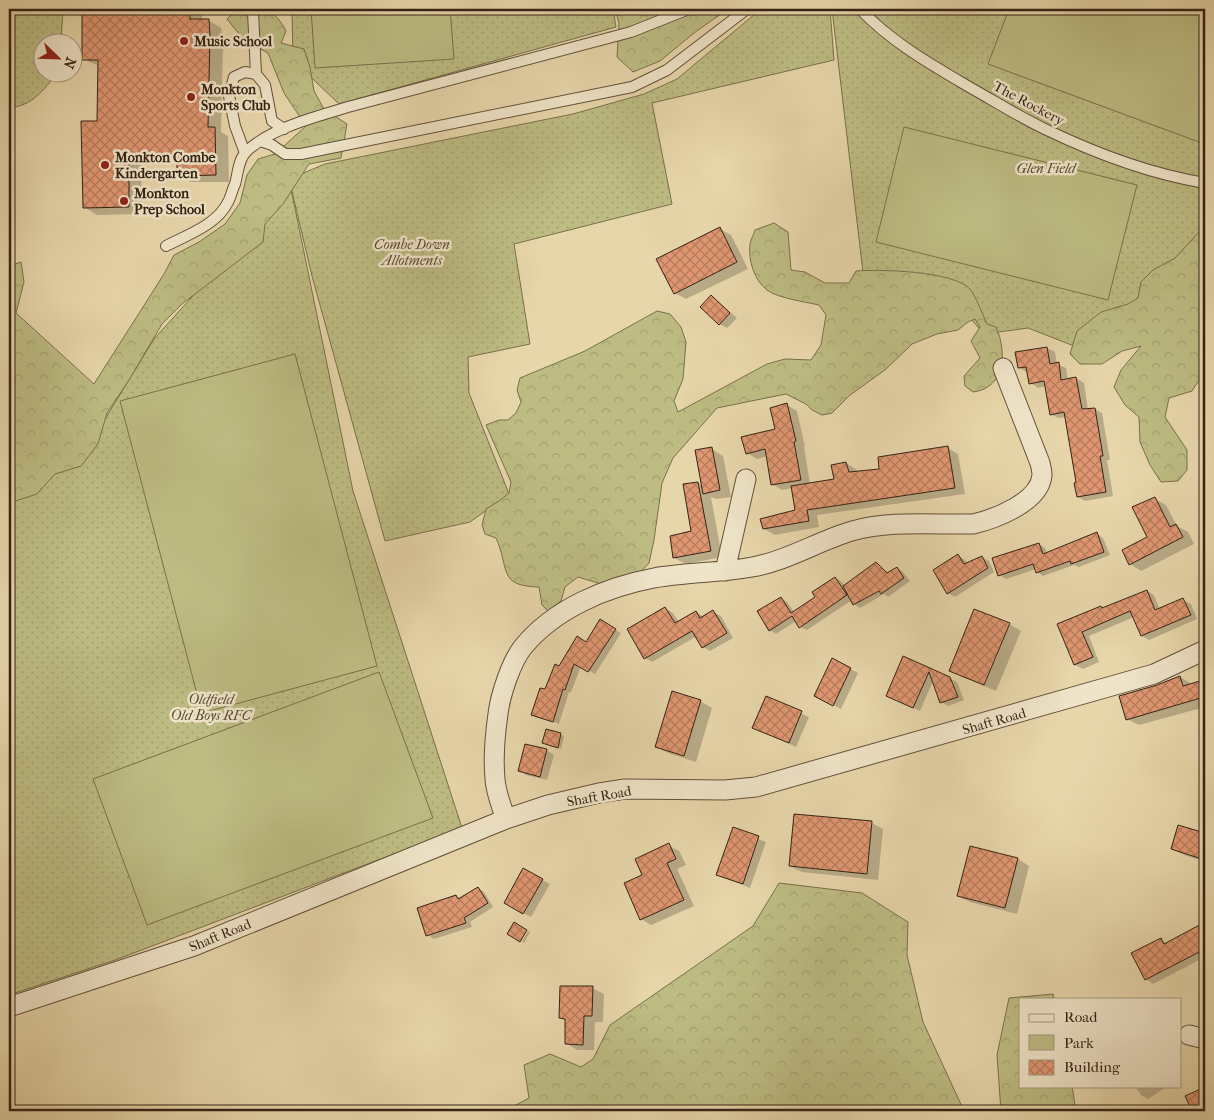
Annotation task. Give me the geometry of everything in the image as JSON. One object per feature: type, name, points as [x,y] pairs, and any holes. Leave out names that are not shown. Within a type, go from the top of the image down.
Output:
[{"type":"street","points":[[506,819],[495,779],[495,738],[499,704],[508,676],[521,649],[545,624],[599,594],[629,584],[655,578],[726,571],[770,563],[850,532],[869,527],[885,525],[973,524],[1005,513],[1030,498],[1038,487],[1042,475],[1040,463],[1003,368]]},
{"type":"street","points":[[726,571],[746,479]]},
{"type":"street","name":"Shaft Road","points":[[9,1007],[194,946],[506,819],[548,805],[625,789],[725,790],[756,787],[1154,674],[1205,650]]},
{"type":"lane","points":[[251,9],[253,12],[256,74],[265,85],[272,122],[284,129]]},
{"type":"lane","points":[[166,246],[211,222],[228,204],[238,168],[245,153],[267,136],[348,107],[631,32],[689,9]]},
{"type":"lane","points":[[260,141],[272,145],[285,154],[301,154],[632,87],[666,70],[747,9]]},
{"type":"lane","name":"The Rockery","points":[[860,9],[886,33],[927,62],[1046,130],[1168,176],[1205,183]]},
{"type":"lane","points":[[245,153],[235,126],[229,96],[234,77],[246,72],[256,74]]},
{"type":"green space","points":[[9,9],[63,9],[62,32],[32,32],[32,82],[50,82],[31,101],[9,108]]},
{"type":"green space","points":[[238,9],[254,9],[272,13],[286,31],[281,43],[304,49],[310,67],[314,91],[324,109],[347,124],[341,158],[309,164],[283,204],[265,224],[263,242],[182,304],[162,324],[107,413],[98,444],[81,466],[55,474],[37,494],[9,503],[9,266],[21,262],[24,282],[16,313],[94,384],[164,274],[174,255],[199,242],[225,224],[240,203],[247,175],[258,159],[275,154],[306,126],[284,93],[268,53],[244,40],[227,19]]},
{"type":"green space","points":[[292,9],[613,9],[616,27],[339,104],[293,60]]},
{"type":"green space","points":[[311,9],[450,9],[454,59],[315,68]]},
{"type":"green space","points":[[615,9],[728,9],[694,33],[660,61],[633,72],[617,57],[619,23]]},
{"type":"green space","name":"Combe Down Allotments","points":[[761,9],[830,9],[834,60],[652,103],[672,204],[514,244],[530,344],[468,357],[469,393],[509,494],[470,522],[385,541],[312,276],[289,179],[325,164],[573,114],[644,94],[677,79]]},
{"type":"green space","name":"Glen Field","points":[[832,9],[1205,9],[1205,287],[1074,346],[1028,328],[984,334],[951,296],[864,281]]},
{"type":"green space","points":[[1009,9],[1196,9],[1205,12],[1205,124],[1199,142],[988,64]]},
{"type":"green space","points":[[904,127],[1137,185],[1108,300],[876,242]]},
{"type":"green space","name":"Oldfield Old Boys RFC","points":[[289,179],[353,491],[462,828],[118,959],[9,995],[9,499],[64,466],[86,450],[154,339],[201,287]]},
{"type":"green space","points":[[774,223],[788,232],[791,270],[805,272],[825,283],[849,283],[856,271],[882,270],[916,272],[948,278],[970,289],[987,324],[996,327],[1000,337],[1002,357],[998,376],[992,384],[984,389],[973,392],[965,386],[964,376],[980,358],[971,341],[980,327],[975,319],[958,330],[937,334],[912,344],[885,370],[850,395],[832,413],[822,415],[786,394],[717,408],[673,458],[662,483],[649,563],[637,576],[610,584],[598,583],[578,577],[565,587],[561,601],[548,611],[542,605],[539,587],[517,583],[507,574],[496,538],[485,534],[482,525],[486,509],[509,493],[511,482],[486,425],[499,420],[508,420],[516,413],[521,402],[517,390],[520,378],[585,351],[657,311],[670,314],[681,327],[686,342],[683,379],[674,401],[678,412],[767,364],[785,359],[811,360],[821,345],[826,315],[819,305],[784,297],[767,290],[755,275],[751,263],[750,244],[755,230]]},
{"type":"green space","points":[[1205,229],[1205,348],[1203,350],[1203,374],[1192,391],[1169,398],[1165,417],[1187,450],[1187,470],[1178,481],[1161,482],[1150,465],[1140,442],[1139,417],[1125,405],[1114,387],[1121,370],[1141,346],[1122,351],[1102,364],[1080,364],[1070,354],[1077,331],[1101,312],[1128,304],[1138,298],[1141,282],[1153,270],[1175,258],[1198,233]]},
{"type":"green space","points":[[295,354],[377,666],[202,713],[120,401]]},
{"type":"green space","points":[[379,672],[433,818],[147,925],[93,779]]},
{"type":"green space","points":[[779,883],[862,893],[908,922],[907,955],[923,1022],[964,1111],[505,1111],[529,1098],[524,1065],[550,1054],[581,1067],[593,1059],[610,1025],[753,926]]},
{"type":"green space","points":[[1053,994],[1054,998],[1019,998],[1019,1088],[1072,1088],[1076,1111],[1001,1111],[997,1055],[1009,998]]},
{"type":"building","points":[[82,9],[190,9],[190,19],[209,19],[208,127],[215,127],[216,175],[177,176],[177,154],[129,155],[129,207],[83,208],[81,121],[97,121],[98,60],[82,60]]},
{"type":"building","points":[[720,227],[737,262],[674,294],[656,259]]},
{"type":"building","points":[[711,295],[730,313],[719,325],[700,307]]},
{"type":"building","points":[[1047,347],[1050,364],[1059,362],[1061,380],[1076,377],[1082,409],[1095,408],[1103,456],[1100,456],[1106,492],[1077,497],[1064,412],[1050,415],[1044,381],[1029,384],[1026,367],[1018,368],[1015,352]]},
{"type":"building","points":[[787,403],[796,441],[794,442],[801,480],[771,485],[765,449],[746,454],[741,437],[775,429],[770,408]]},
{"type":"building","points":[[948,446],[955,488],[807,510],[809,521],[763,529],[760,519],[795,510],[791,486],[834,479],[831,465],[846,462],[849,472],[879,469],[878,457]]},
{"type":"building","points":[[712,447],[720,490],[703,494],[695,450]]},
{"type":"building","points":[[698,482],[711,551],[673,558],[670,536],[691,531],[683,484]]},
{"type":"building","points":[[1155,497],[1170,527],[1176,524],[1183,537],[1129,565],[1122,550],[1147,537],[1132,507]]},
{"type":"building","points":[[1097,532],[1104,552],[1071,564],[1070,561],[1036,573],[1033,564],[998,576],[992,558],[1039,543],[1043,554]]},
{"type":"building","points":[[958,554],[964,564],[982,556],[988,568],[947,594],[933,570]]},
{"type":"building","points":[[876,562],[887,573],[897,567],[904,578],[881,594],[879,591],[853,605],[843,586]]},
{"type":"building","points":[[835,577],[847,595],[799,628],[792,616],[769,631],[757,611],[781,597],[791,613],[815,597],[812,592]]},
{"type":"building","points":[[1147,590],[1155,610],[1183,598],[1191,615],[1141,636],[1130,611],[1082,632],[1093,657],[1074,665],[1057,624]]},
{"type":"building","points":[[665,607],[675,623],[696,611],[700,618],[713,610],[727,633],[702,648],[692,631],[644,659],[627,629]]},
{"type":"building","points":[[974,609],[1010,623],[984,685],[949,671]]},
{"type":"building","points":[[600,619],[616,629],[588,672],[574,664],[565,690],[563,689],[553,722],[531,715],[540,688],[545,689],[555,664],[559,666],[577,636],[586,642]]},
{"type":"building","points":[[903,656],[950,677],[958,697],[940,703],[929,672],[913,708],[886,696]]},
{"type":"building","points":[[832,658],[851,668],[833,706],[814,696]]},
{"type":"building","points":[[1180,676],[1183,686],[1200,681],[1204,697],[1126,720],[1119,696]]},
{"type":"building","points":[[672,691],[701,700],[684,756],[655,747]]},
{"type":"building","points":[[766,696],[802,711],[789,743],[752,728]]},
{"type":"building","points":[[546,729],[561,733],[558,748],[542,743]]},
{"type":"building","points":[[525,744],[547,749],[540,777],[518,771]]},
{"type":"building","points":[[794,814],[872,821],[867,874],[789,866]]},
{"type":"building","points":[[1178,825],[1205,833],[1205,860],[1171,849]]},
{"type":"building","points":[[733,827],[759,836],[743,884],[716,875]]},
{"type":"building","points":[[669,843],[676,859],[667,863],[684,900],[640,920],[624,883],[642,875],[635,859]]},
{"type":"building","points":[[970,846],[1018,858],[1005,908],[957,896]]},
{"type":"building","points":[[523,868],[543,879],[523,914],[504,903]]},
{"type":"building","points":[[478,887],[488,903],[464,918],[466,923],[426,936],[417,908],[456,895],[458,899]]},
{"type":"building","points":[[514,922],[527,930],[520,942],[507,934]]},
{"type":"building","points":[[1205,922],[1205,949],[1145,980],[1131,953],[1161,938],[1164,944]]},
{"type":"building","points":[[560,986],[593,986],[592,1016],[584,1016],[583,1045],[565,1044],[565,1019],[559,1018]]},
{"type":"building","points":[[1205,1087],[1205,1111],[1192,1111],[1185,1096]]},
{"type":"place","name":"Music School","points":[[184,41]]},
{"type":"place","name":"Monkton Sports Club","points":[[191,97]]},
{"type":"place","name":"Monkton Combe Kindergarten","points":[[105,165]]},
{"type":"place","name":"Monkton Prep School","points":[[124,201]]}]
